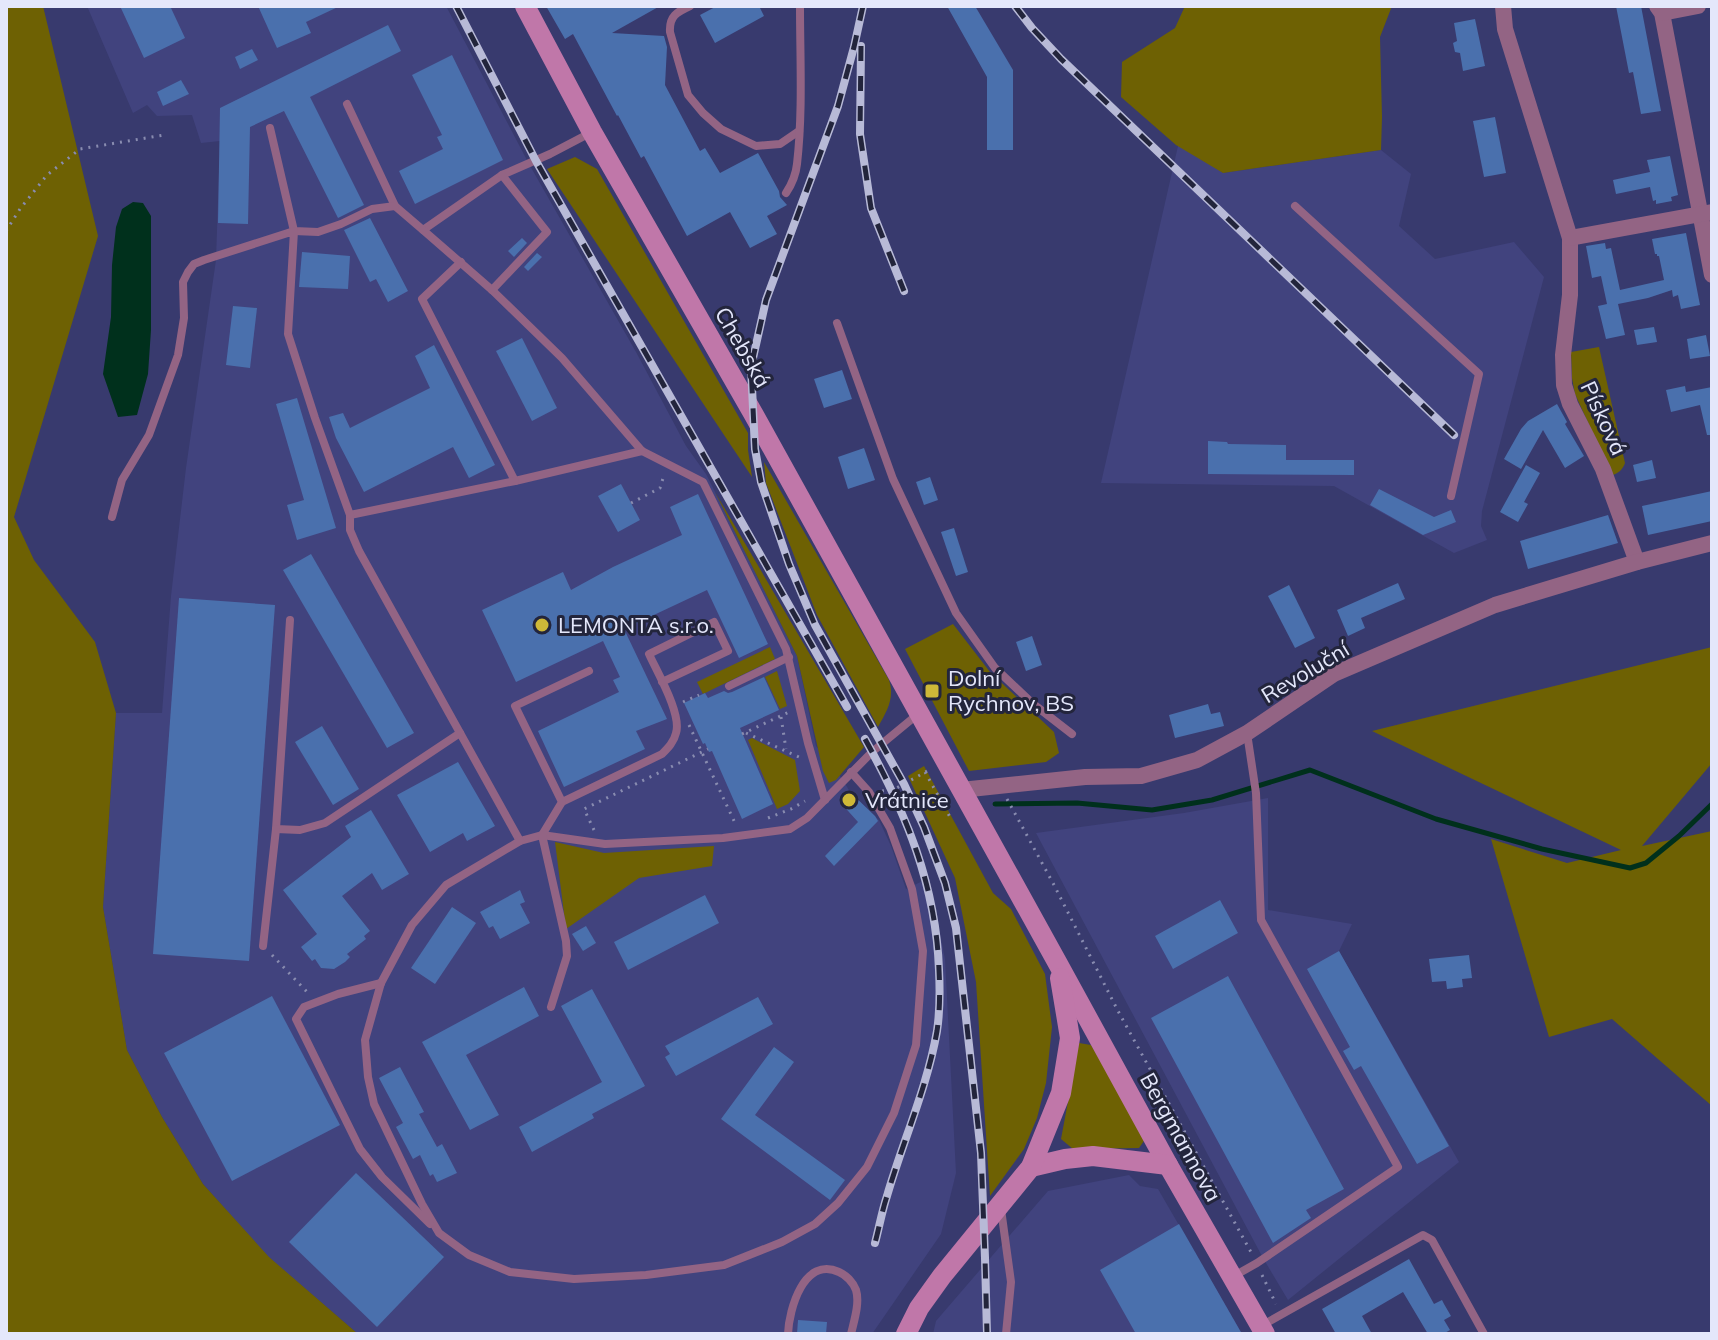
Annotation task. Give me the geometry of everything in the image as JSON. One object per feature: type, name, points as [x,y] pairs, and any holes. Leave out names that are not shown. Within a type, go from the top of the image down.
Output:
[{"type":"street","name":"Chebská","points":[[525,6],[592,132],[754,415],[1057,962]]},
{"type":"street","name":"Písková","points":[[1503,6],[1505,29],[1570,238],[1564,385],[1603,469],[1637,562]]},
{"type":"street","points":[[1698,6],[1660,10],[1706,214],[1712,275]]},
{"type":"street","points":[[1570,238],[1706,214]]},
{"type":"street","name":"Revoluční","points":[[961,790],[1085,777],[1141,776],[1197,760],[1247,733],[1334,674],[1495,605],[1712,543]]},
{"type":"street","points":[[906,1334],[919,1308],[942,1276],[1031,1167],[1061,1093],[1070,1038],[1057,962]]},
{"type":"street","name":"Bergmannova","points":[[1057,962],[1232,1277],[1267,1327]]},
{"type":"street","points":[[1031,1167],[1093,1156],[1168,1165]]},
{"type":"lane","points":[[690,6],[675,13],[670,32],[688,95],[703,113],[721,129],[756,146],[780,144],[799,131]]},
{"type":"lane","points":[[786,193],[797,166],[800,6]]},
{"type":"lane","points":[[347,104],[395,206],[492,290],[562,358],[642,451],[703,482],[789,657],[808,743],[825,800]]},
{"type":"lane","points":[[270,128],[294,231],[288,334],[350,515],[350,530],[520,841]]},
{"type":"lane","points":[[423,230],[502,175],[592,132]]},
{"type":"lane","points":[[492,290],[547,232],[502,175]]},
{"type":"lane","points":[[112,517],[122,480],[149,435],[178,355],[184,318],[183,282],[194,264],[294,231],[318,232],[372,209],[395,206]]},
{"type":"lane","points":[[1295,206],[1479,374],[1451,496]]},
{"type":"lane","points":[[461,262],[422,299],[515,481]]},
{"type":"lane","points":[[837,323],[893,479],[956,613],[995,668],[1032,703],[1072,734]]},
{"type":"lane","points":[[350,515],[642,451]]},
{"type":"lane","points":[[263,946],[276,829],[290,620]]},
{"type":"lane","points":[[551,1007],[567,956],[542,835],[562,802],[662,754],[671,745],[676,734],[677,718],[649,654],[714,622],[728,651],[662,682]]},
{"type":"lane","points":[[729,686],[789,657]]},
{"type":"lane","points":[[562,802],[515,706],[589,671]]},
{"type":"lane","points":[[439,1233],[374,1104],[365,1040],[381,983],[412,925],[446,885],[520,841],[542,835],[600,843],[723,838],[790,829],[807,818],[851,772],[918,713]]},
{"type":"lane","points":[[276,829],[300,830],[325,823],[460,733]]},
{"type":"lane","points":[[1232,1277],[1398,1167],[1261,920],[1256,793],[1247,733]]},
{"type":"lane","points":[[381,983],[304,1007],[296,1019],[360,1149],[382,1177],[439,1233],[469,1255],[510,1272],[574,1279],[646,1275],[724,1265],[782,1242],[815,1224],[838,1203],[867,1167],[894,1113],[916,1045],[923,951],[912,889],[890,828],[869,792],[851,772]]},
{"type":"lane","points":[[1000,1205],[1011,1282],[1006,1334]]},
{"type":"lane","points":[[1267,1327],[1423,1235],[1432,1240],[1484,1334]]},
{"type":"lane","points":[[788,1334],[792,1303],[804,1282],[813,1273],[832,1269],[844,1274],[855,1289],[856,1307],[851,1334]]},
{"type":"path","points":[[6,231],[47,175],[80,149],[164,135]]},
{"type":"path","points":[[631,503],[660,488],[667,464]]},
{"type":"path","points":[[679,704],[699,695]]},
{"type":"path","points":[[791,711],[744,734],[803,758]]},
{"type":"path","points":[[781,717],[787,750]]},
{"type":"path","points":[[600,843],[584,809],[708,749]]},
{"type":"path","points":[[702,752],[735,824],[740,826]]},
{"type":"path","points":[[869,792],[893,790],[945,762]]},
{"type":"path","points":[[925,772],[950,817]]},
{"type":"path","points":[[759,822],[791,809],[810,796]]},
{"type":"path","points":[[1008,801],[1118,1011],[1257,1263],[1277,1306],[1267,1327]]},
{"type":"path","points":[[263,946],[317,1002]]},
{"type":"shaded area","points":[[6,6],[43,6],[98,236],[14,517],[34,560],[95,642],[116,713],[103,907],[127,1050],[162,1117],[203,1184],[269,1257],[358,1334],[6,1334]]},
{"type":"shaded area","points":[[87,6],[446,6],[529,164],[686,446],[706,474],[797,656],[816,746],[850,792],[879,820],[906,889],[929,878],[945,959],[956,1173],[941,1234],[872,1334],[358,1334],[268,1257],[203,1184],[162,1117],[127,1050],[103,907],[116,713],[162,713],[171,596],[186,468],[216,260],[220,141],[201,143],[192,115],[157,116],[147,105],[133,113]]},
{"type":"shaded area","points":[[1185,6],[1392,6],[1380,37],[1381,150],[1223,173],[1176,145],[1121,97],[1122,62],[1175,28]]},
{"type":"shaded area","points":[[1181,133],[1223,173],[1381,150],[1411,174],[1399,226],[1435,259],[1514,242],[1544,277],[1482,511],[1481,526],[1487,540],[1454,553],[1334,486],[1101,483]]},
{"type":"shaded area","points":[[575,157],[597,169],[748,433],[752,477],[547,169]]},
{"type":"shaded area","points":[[133,202],[143,203],[151,216],[148,374],[137,415],[118,417],[103,374],[111,317],[116,227],[122,209]]},
{"type":"shaded area","points":[[1599,347],[1625,463],[1620,471],[1612,475],[1575,394],[1572,378],[1571,352]]},
{"type":"shaded area","points":[[764,462],[889,680],[891,699],[878,727],[817,615],[766,483]]},
{"type":"shaded area","points":[[715,492],[864,747],[836,780],[829,783],[823,771],[797,656]]},
{"type":"shaded area","points":[[953,624],[990,672],[1054,732],[1059,753],[1046,762],[969,771],[905,649]]},
{"type":"shaded area","points":[[770,647],[775,659],[703,694],[697,682]]},
{"type":"shaded area","points":[[1712,647],[1712,763],[1642,846],[1712,831],[1712,1106],[1612,1019],[1549,1037],[1491,839],[1567,863],[1621,850],[1372,731]]},
{"type":"shaded area","points":[[777,671],[787,706],[780,709],[765,677]]},
{"type":"shaded area","points":[[752,738],[795,760],[800,791],[788,804],[777,809],[748,740]]},
{"type":"shaded area","points":[[924,766],[993,893],[1011,909],[1045,974],[1052,1027],[1046,1083],[1037,1118],[1024,1149],[990,1196],[976,982],[955,878],[908,776]]},
{"type":"shaded area","points":[[1268,798],[1268,910],[1352,924],[1339,951],[1459,1162],[1288,1300],[1036,833]]},
{"type":"shaded area","points":[[555,842],[604,853],[714,846],[712,866],[639,878],[566,929]]},
{"type":"shaded area","points":[[1079,1043],[1091,1045],[1146,1138],[1139,1148],[1073,1149],[1061,1139]]},
{"type":"shaded area","points":[[1129,1175],[1140,1186],[1158,1189],[1242,1334],[933,1334],[936,1321],[1048,1191]]},
{"type":"building","points":[[120,6],[170,6],[185,38],[144,58]]},
{"type":"building","points":[[258,6],[340,6],[306,22],[311,33],[277,48]]},
{"type":"building","points":[[546,6],[660,6],[612,33],[664,36],[667,47],[665,85],[700,151],[705,148],[720,173],[758,153],[787,205],[767,216],[777,234],[750,248],[730,212],[687,236],[573,34],[565,39]]},
{"type":"building","points":[[717,6],[759,6],[764,16],[715,43],[700,15]]},
{"type":"building","points":[[947,6],[975,6],[1013,70],[1013,150],[987,150],[987,77]]},
{"type":"building","points":[[1616,6],[1641,6],[1661,111],[1641,114],[1633,72],[1629,73]]},
{"type":"building","points":[[1475,19],[1485,66],[1463,71],[1460,53],[1455,52],[1453,43],[1457,41],[1454,23]]},
{"type":"building","points":[[388,25],[401,51],[310,97],[364,205],[338,218],[284,111],[250,127],[248,224],[218,223],[220,108]]},
{"type":"building","points":[[252,49],[258,60],[240,69],[235,57]]},
{"type":"building","points":[[452,55],[503,160],[415,204],[399,171],[443,149],[437,137],[442,135],[412,75]]},
{"type":"building","points":[[181,80],[189,94],[163,106],[157,92]]},
{"type":"building","points":[[1495,117],[1506,173],[1484,177],[1473,121]]},
{"type":"building","points":[[1670,156],[1678,195],[1671,197],[1672,201],[1656,204],[1650,187],[1616,194],[1613,180],[1650,172],[1647,160]]},
{"type":"building","points":[[370,218],[408,291],[388,302],[376,279],[370,282],[344,230]]},
{"type":"building","points":[[1686,233],[1700,305],[1681,309],[1678,295],[1673,297],[1672,290],[1618,304],[1625,335],[1606,339],[1598,306],[1607,304],[1601,276],[1592,278],[1586,246],[1605,243],[1606,249],[1611,248],[1620,290],[1664,280],[1652,239]]},
{"type":"building","points":[[522,238],[527,243],[514,257],[508,251]]},
{"type":"building","points":[[302,252],[350,256],[348,289],[299,287]]},
{"type":"building","points":[[537,253],[542,257],[528,271],[524,267]]},
{"type":"building","points":[[233,306],[257,308],[250,368],[226,365]]},
{"type":"building","points":[[1654,327],[1657,342],[1637,345],[1634,330]]},
{"type":"building","points":[[1706,335],[1710,356],[1690,359],[1687,339]]},
{"type":"building","points":[[522,338],[557,408],[532,421],[496,351]]},
{"type":"building","points":[[434,345],[495,465],[469,478],[453,447],[364,492],[336,438],[329,417],[343,413],[350,428],[430,388],[415,356]]},
{"type":"building","points":[[842,370],[852,399],[824,408],[814,379]]},
{"type":"building","points":[[1685,386],[1686,392],[1712,387],[1712,435],[1707,435],[1700,405],[1671,412],[1666,390]]},
{"type":"building","points":[[297,398],[336,528],[297,540],[287,505],[304,500],[276,404]]},
{"type":"building","points":[[1557,404],[1584,456],[1565,468],[1543,430],[1521,469],[1504,459],[1528,421]]},
{"type":"building","points":[[1208,441],[1286,445],[1286,460],[1354,460],[1354,475],[1208,474]]},
{"type":"building","points":[[864,448],[875,480],[848,489],[838,457]]},
{"type":"building","points":[[1652,460],[1656,478],[1637,482],[1633,465]]},
{"type":"building","points":[[1526,465],[1540,473],[1524,502],[1528,504],[1518,522],[1500,512]]},
{"type":"building","points":[[930,477],[938,500],[924,505],[916,482]]},
{"type":"building","points":[[621,484],[640,520],[618,532],[598,496]]},
{"type":"building","points":[[1379,489],[1434,517],[1451,510],[1456,522],[1423,535],[1370,505]]},
{"type":"building","points":[[1712,491],[1712,521],[1648,535],[1642,506]]},
{"type":"building","points":[[698,494],[768,644],[739,658],[707,590],[624,629],[667,719],[636,731],[645,749],[564,787],[538,731],[619,692],[613,680],[620,677],[603,641],[516,682],[482,610],[563,572],[571,590],[682,535],[670,507]]},
{"type":"building","points":[[1608,515],[1618,543],[1528,569],[1520,541]]},
{"type":"building","points":[[954,528],[968,572],[956,576],[941,532]]},
{"type":"building","points":[[311,554],[414,733],[387,748],[283,570]]},
{"type":"building","points":[[1398,583],[1405,599],[1361,618],[1365,628],[1348,636],[1337,610]]},
{"type":"building","points":[[1289,585],[1315,638],[1295,648],[1268,596]]},
{"type":"building","points":[[179,598],[275,605],[249,961],[153,954]]},
{"type":"building","points":[[1032,636],[1042,665],[1026,671],[1016,642]]},
{"type":"building","points":[[764,677],[779,710],[740,728],[773,804],[742,819],[712,751],[709,752],[703,744],[684,703],[705,693],[708,698],[724,691],[732,692]]},
{"type":"building","points":[[1208,704],[1211,714],[1220,712],[1224,726],[1175,738],[1169,715]]},
{"type":"building","points":[[322,726],[359,789],[333,805],[295,742]]},
{"type":"building","points":[[458,762],[495,826],[467,841],[463,833],[430,852],[397,795]]},
{"type":"building","points":[[850,792],[878,821],[834,866],[825,856],[858,822],[840,802]]},
{"type":"building","points":[[371,810],[409,874],[382,890],[372,873],[342,896],[370,931],[364,936],[366,939],[347,954],[350,957],[345,962],[334,969],[321,968],[301,947],[317,934],[283,890],[351,837],[345,826]]},
{"type":"building","points":[[520,890],[525,902],[520,904],[530,923],[500,939],[480,912]]},
{"type":"building","points":[[705,895],[719,923],[628,970],[614,942]]},
{"type":"building","points":[[1220,900],[1238,933],[1173,969],[1155,936]]},
{"type":"building","points":[[452,907],[476,923],[435,984],[411,968]]},
{"type":"building","points":[[586,926],[596,943],[583,951],[572,934]]},
{"type":"building","points":[[1339,951],[1449,1146],[1417,1164],[1361,1066],[1354,1070],[1343,1051],[1350,1047],[1307,969]]},
{"type":"building","points":[[1469,955],[1472,978],[1462,979],[1463,987],[1447,989],[1446,981],[1432,982],[1429,959]]},
{"type":"building","points":[[1228,976],[1344,1189],[1306,1210],[1311,1218],[1273,1243],[1151,1018]]},
{"type":"building","points":[[524,987],[539,1016],[466,1055],[499,1115],[470,1130],[422,1042]]},
{"type":"building","points":[[592,989],[645,1086],[592,1114],[594,1118],[532,1152],[519,1127],[602,1082],[561,1006]]},
{"type":"building","points":[[272,996],[340,1125],[232,1181],[164,1053]]},
{"type":"building","points":[[758,997],[773,1024],[676,1076],[665,1057],[670,1054],[665,1046]]},
{"type":"building","points":[[774,1047],[794,1062],[755,1115],[845,1180],[830,1200],[721,1119]]},
{"type":"building","points":[[400,1067],[424,1112],[419,1114],[437,1147],[442,1144],[457,1173],[437,1182],[433,1174],[430,1176],[420,1155],[413,1159],[396,1127],[403,1123],[379,1078]]},
{"type":"building","points":[[356,1173],[444,1257],[377,1327],[289,1242]]},
{"type":"building","points":[[1179,1224],[1242,1334],[1136,1334],[1100,1270]]},
{"type":"building","points":[[1409,1259],[1434,1304],[1442,1300],[1451,1316],[1444,1320],[1450,1330],[1443,1334],[1428,1334],[1403,1292],[1362,1316],[1372,1334],[1336,1334],[1322,1309]]},
{"type":"building","points":[[798,1320],[827,1322],[826,1334],[797,1334]]},
{"type":"waterway","points":[[995,804],[1077,803],[1152,810],[1212,800],[1310,770],[1436,819],[1542,849],[1630,868],[1646,863],[1712,804]]},
{"type":"railway","points":[[456,6],[536,161],[847,707]]},
{"type":"railway","points":[[863,6],[838,106],[766,300],[751,367],[755,449],[761,482],[789,564],[815,625],[904,784],[945,883],[956,928],[981,1153],[987,1334]]},
{"type":"railway","points":[[1015,6],[1061,59],[1454,435]]},
{"type":"railway","points":[[861,46],[860,134],[871,208],[904,291]]},
{"type":"railway","points":[[865,739],[906,822],[925,879],[937,939],[940,985],[933,1052],[875,1243]]},
{"type":"place","name":"LEMONTA s.r.o.","points":[[542,625]]},
{"type":"place","name":"Dolní Rychnov, BS","points":[[932,691]]},
{"type":"place","name":"Vrátnice","points":[[849,800]]}]
